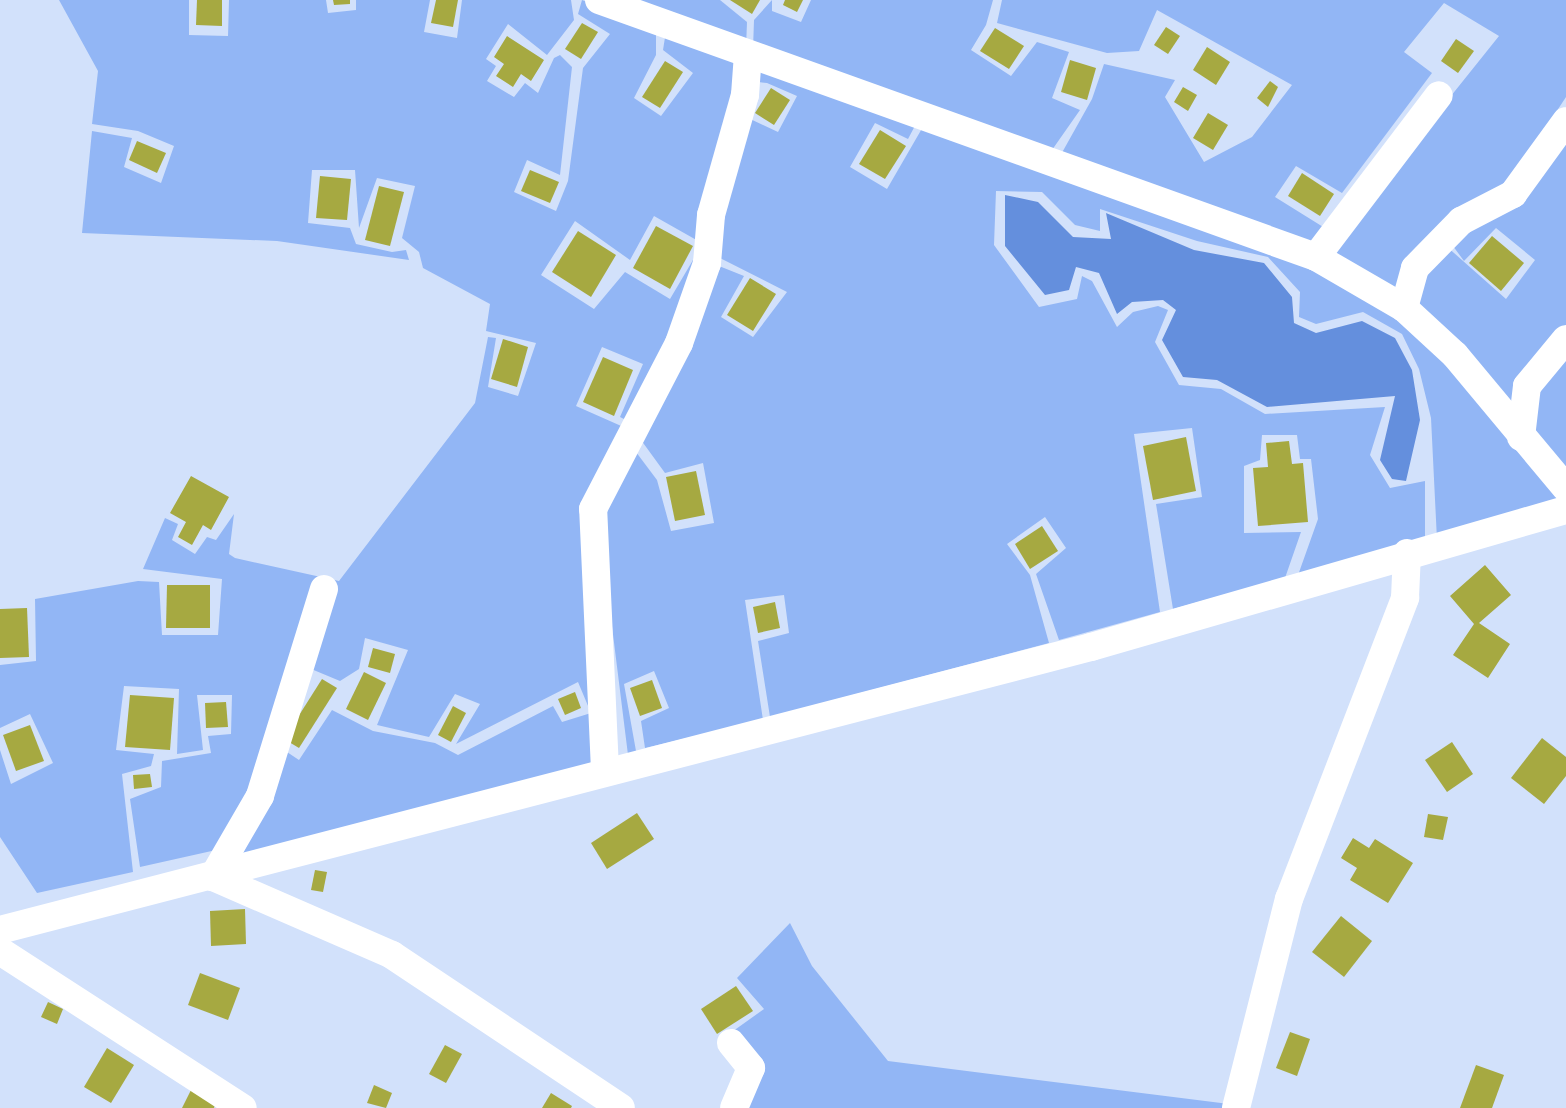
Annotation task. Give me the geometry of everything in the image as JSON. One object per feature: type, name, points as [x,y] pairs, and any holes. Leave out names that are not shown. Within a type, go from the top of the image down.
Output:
[{"type":"street","points":[[599,0],[1316,257],[1404,308],[1455,355],[1521,437],[1566,488]]},
{"type":"street","points":[[605,770],[593,509],[679,343],[708,263],[711,216],[745,96],[748,54]]},
{"type":"street","points":[[1316,257],[1439,95]]},
{"type":"street","points":[[1404,308],[1415,268],[1461,220],[1512,194],[1566,121]]},
{"type":"street","points":[[1521,437],[1527,386],[1566,339]]},
{"type":"street","points":[[0,930],[213,877],[605,770],[1091,647],[1407,554],[1566,510]]},
{"type":"street","points":[[1236,1108],[1289,899],[1405,598],[1407,554]]},
{"type":"street","points":[[213,877],[260,796],[324,589]]},
{"type":"street","points":[[213,877],[392,955],[621,1108]]},
{"type":"street","points":[[0,951],[243,1108]]},
{"type":"street","points":[[731,1043],[751,1068],[734,1108]]},
{"type":"shaded area","points":[[59,0],[189,0],[189,35],[228,36],[229,0],[326,0],[328,13],[356,10],[356,0],[430,0],[424,32],[457,38],[462,0],[571,0],[574,20],[547,55],[508,24],[486,59],[496,66],[487,81],[514,97],[525,83],[538,93],[554,58],[560,55],[572,67],[560,175],[527,160],[514,192],[556,211],[568,181],[583,68],[610,34],[578,14],[582,0],[656,31],[656,55],[634,98],[661,116],[693,73],[663,50],[666,31],[743,62],[700,242],[654,216],[630,260],[575,221],[541,275],[594,309],[625,272],[670,299],[693,260],[699,261],[636,425],[620,417],[643,364],[602,347],[576,406],[628,429],[585,506],[615,758],[238,863],[269,800],[281,748],[299,760],[332,710],[373,731],[435,743],[458,755],[553,706],[562,722],[591,713],[578,682],[456,744],[480,704],[455,694],[429,737],[377,725],[408,650],[365,638],[359,669],[340,681],[304,666],[234,846],[140,867],[130,799],[161,787],[162,761],[211,753],[208,736],[231,734],[232,695],[197,695],[203,750],[177,754],[179,689],[124,686],[116,750],[154,754],[151,766],[122,774],[133,872],[37,893],[0,837],[0,750],[11,784],[53,763],[30,714],[0,728],[0,665],[36,661],[35,599],[138,581],[159,582],[162,635],[218,635],[222,579],[143,569],[165,518],[178,524],[172,540],[195,554],[207,537],[216,540],[234,514],[229,554],[235,558],[339,581],[475,403],[488,337],[496,338],[488,387],[518,396],[536,343],[486,331],[490,304],[423,268],[419,252],[402,238],[415,186],[377,178],[359,228],[355,170],[312,170],[308,223],[350,228],[356,244],[392,252],[406,250],[409,260],[277,241],[82,233],[92,131],[132,138],[124,167],[161,183],[174,146],[138,131],[92,124],[98,71]]},
{"type":"shaded area","points":[[613,0],[720,0],[747,22],[746,48]]},
{"type":"shaded area","points":[[772,0],[772,11],[801,22],[811,0],[993,0],[986,25],[971,50],[1011,76],[1037,42],[1069,52],[1052,98],[1080,110],[1052,150],[753,49],[754,20]]},
{"type":"shaded area","points":[[1002,0],[1566,0],[1566,97],[1506,188],[1398,305],[1322,257],[1499,36],[1444,3],[1404,52],[1432,73],[1342,193],[1296,166],[1275,197],[1328,230],[1312,254],[1059,158],[1092,99],[1104,64],[1175,80],[1165,97],[1204,162],[1252,137],[1292,85],[1157,10],[1139,51],[1107,53],[997,23]]},
{"type":"shaded area","points":[[756,64],[917,122],[908,139],[875,123],[850,167],[887,189],[924,125],[1252,239],[1402,315],[1566,496],[1437,540],[1431,418],[1419,369],[1402,334],[1363,312],[1316,324],[1299,317],[1300,292],[1268,257],[1197,241],[1100,209],[1100,231],[1075,225],[1042,192],[996,191],[994,245],[1039,307],[1077,299],[1082,276],[1092,281],[1117,327],[1133,312],[1158,306],[1168,310],[1155,342],[1179,385],[1221,389],[1265,414],[1385,407],[1370,455],[1390,488],[1425,481],[1425,542],[1297,578],[1318,519],[1311,459],[1300,459],[1297,435],[1262,435],[1260,460],[1244,466],[1244,533],[1301,532],[1285,578],[1173,609],[1156,504],[1202,497],[1192,428],[1134,434],[1160,612],[1059,640],[1036,574],[1066,548],[1045,517],[1007,544],[1030,575],[1049,643],[770,717],[758,641],[789,633],[784,595],[745,600],[763,720],[645,748],[641,721],[669,708],[654,671],[624,684],[636,751],[628,755],[598,514],[636,452],[657,480],[671,531],[714,523],[703,463],[665,473],[641,440],[714,264],[744,276],[721,317],[753,337],[787,292],[714,255],[746,117],[778,132],[797,96],[767,83],[751,81]]},
{"type":"shaded area","points":[[1566,136],[1566,331],[1520,434],[1409,309],[1420,272],[1445,245],[1506,299],[1535,260],[1496,228],[1464,261],[1450,242]]},
{"type":"shaded area","points":[[1005,195],[1038,202],[1073,237],[1111,239],[1106,213],[1194,250],[1264,263],[1292,297],[1294,323],[1316,333],[1362,321],[1395,338],[1412,370],[1420,420],[1406,481],[1392,479],[1380,460],[1395,396],[1267,407],[1217,380],[1183,377],[1162,340],[1176,310],[1163,300],[1132,302],[1117,314],[1099,273],[1076,267],[1069,290],[1045,295],[1005,246]]},
{"type":"shaded area","points":[[1566,347],[1566,484],[1526,442],[1531,389]]},
{"type":"shaded area","points":[[790,923],[812,966],[888,1061],[1229,1104],[1229,1108],[738,1108],[756,1067],[729,1034],[764,1009],[737,978]]},
{"type":"building","points":[[197,0],[222,0],[222,26],[196,25]]},
{"type":"building","points":[[333,0],[350,0],[350,4],[334,5]]},
{"type":"building","points":[[436,0],[458,0],[453,27],[431,23]]},
{"type":"building","points":[[730,0],[760,0],[752,14]]},
{"type":"building","points":[[785,0],[803,0],[797,12],[783,5]]},
{"type":"building","points":[[582,23],[598,32],[581,59],[565,49]]},
{"type":"building","points":[[1166,27],[1180,36],[1168,54],[1154,45]]},
{"type":"building","points":[[995,28],[1024,46],[1009,69],[980,51]]},
{"type":"building","points":[[507,36],[544,60],[531,81],[521,74],[513,87],[496,76],[504,64],[494,57]]},
{"type":"building","points":[[1456,39],[1474,51],[1458,73],[1441,61]]},
{"type":"building","points":[[1207,47],[1230,62],[1216,85],[1193,70]]},
{"type":"building","points":[[1070,60],[1096,68],[1087,100],[1061,92]]},
{"type":"building","points":[[665,61],[683,72],[660,108],[642,97]]},
{"type":"building","points":[[1270,81],[1278,87],[1268,107],[1257,98]]},
{"type":"building","points":[[1183,87],[1197,95],[1188,111],[1174,102]]},
{"type":"building","points":[[771,88],[790,100],[774,125],[755,113]]},
{"type":"building","points":[[1208,113],[1228,125],[1213,150],[1193,138]]},
{"type":"building","points":[[880,130],[906,146],[885,179],[859,164]]},
{"type":"building","points":[[137,141],[166,153],[157,173],[129,160]]},
{"type":"building","points":[[530,170],[559,182],[550,203],[521,191]]},
{"type":"building","points":[[1302,173],[1334,194],[1320,216],[1288,196]]},
{"type":"building","points":[[320,176],[351,179],[347,220],[316,218]]},
{"type":"building","points":[[379,186],[404,192],[390,246],[365,240]]},
{"type":"building","points":[[656,226],[693,246],[670,289],[633,268]]},
{"type":"building","points":[[578,231],[616,255],[591,297],[552,272]]},
{"type":"building","points":[[1492,236],[1524,263],[1501,291],[1469,263]]},
{"type":"building","points":[[750,278],[776,294],[753,331],[727,315]]},
{"type":"building","points":[[503,339],[528,347],[517,387],[491,379]]},
{"type":"building","points":[[603,357],[633,370],[614,416],[583,402]]},
{"type":"building","points":[[1186,437],[1196,491],[1153,500],[1143,446]]},
{"type":"building","points":[[1289,441],[1292,464],[1303,463],[1308,522],[1258,526],[1253,468],[1268,467],[1266,443]]},
{"type":"building","points":[[696,471],[705,515],[675,521],[666,477]]},
{"type":"building","points":[[191,476],[229,497],[211,530],[203,525],[192,545],[178,537],[186,522],[170,513]]},
{"type":"building","points":[[1042,526],[1058,551],[1030,569],[1015,544]]},
{"type":"building","points":[[1485,565],[1511,595],[1479,623],[1510,644],[1488,678],[1453,655],[1474,624],[1450,596]]},
{"type":"building","points":[[167,585],[210,585],[210,628],[166,628]]},
{"type":"building","points":[[775,602],[780,628],[758,633],[753,607]]},
{"type":"building","points":[[27,608],[29,657],[0,658],[0,609]]},
{"type":"building","points":[[373,648],[395,654],[390,673],[368,667]]},
{"type":"building","points":[[364,672],[386,683],[368,720],[346,709]]},
{"type":"building","points":[[322,679],[337,688],[299,748],[284,739]]},
{"type":"building","points":[[652,680],[662,708],[640,716],[630,688]]},
{"type":"building","points":[[575,692],[581,708],[565,715],[558,699]]},
{"type":"building","points":[[130,695],[174,698],[170,750],[125,747]]},
{"type":"building","points":[[226,702],[228,727],[206,728],[205,703]]},
{"type":"building","points":[[453,706],[466,713],[451,742],[438,735]]},
{"type":"building","points":[[30,725],[44,761],[16,771],[3,735]]},
{"type":"building","points":[[1542,738],[1566,757],[1566,776],[1544,804],[1511,778]]},
{"type":"building","points":[[1452,742],[1473,774],[1447,792],[1425,760]]},
{"type":"building","points":[[150,774],[152,787],[134,789],[133,775]]},
{"type":"building","points":[[637,813],[654,839],[607,869],[591,843]]},
{"type":"building","points":[[1428,814],[1448,817],[1443,840],[1424,837]]},
{"type":"building","points":[[1353,838],[1369,848],[1375,839],[1413,863],[1388,903],[1350,880],[1357,868],[1341,858]]},
{"type":"building","points":[[315,870],[327,872],[323,892],[311,890]]},
{"type":"building","points":[[245,909],[246,944],[211,946],[210,911]]},
{"type":"building","points":[[1341,916],[1372,941],[1344,977],[1312,952]]},
{"type":"building","points":[[200,973],[240,988],[228,1020],[188,1005]]},
{"type":"building","points":[[736,986],[753,1011],[717,1034],[701,1009]]},
{"type":"building","points":[[48,1002],[63,1009],[57,1024],[41,1017]]},
{"type":"building","points":[[1290,1032],[1310,1039],[1297,1076],[1276,1068]]},
{"type":"building","points":[[445,1045],[462,1054],[446,1083],[429,1074]]},
{"type":"building","points":[[107,1048],[134,1065],[111,1103],[84,1087]]},
{"type":"building","points":[[1476,1065],[1504,1075],[1492,1108],[1460,1108]]},
{"type":"building","points":[[374,1085],[392,1093],[386,1108],[367,1103]]},
{"type":"building","points":[[191,1090],[216,1102],[214,1108],[182,1108]]},
{"type":"building","points":[[551,1093],[572,1106],[571,1108],[542,1108]]}]
